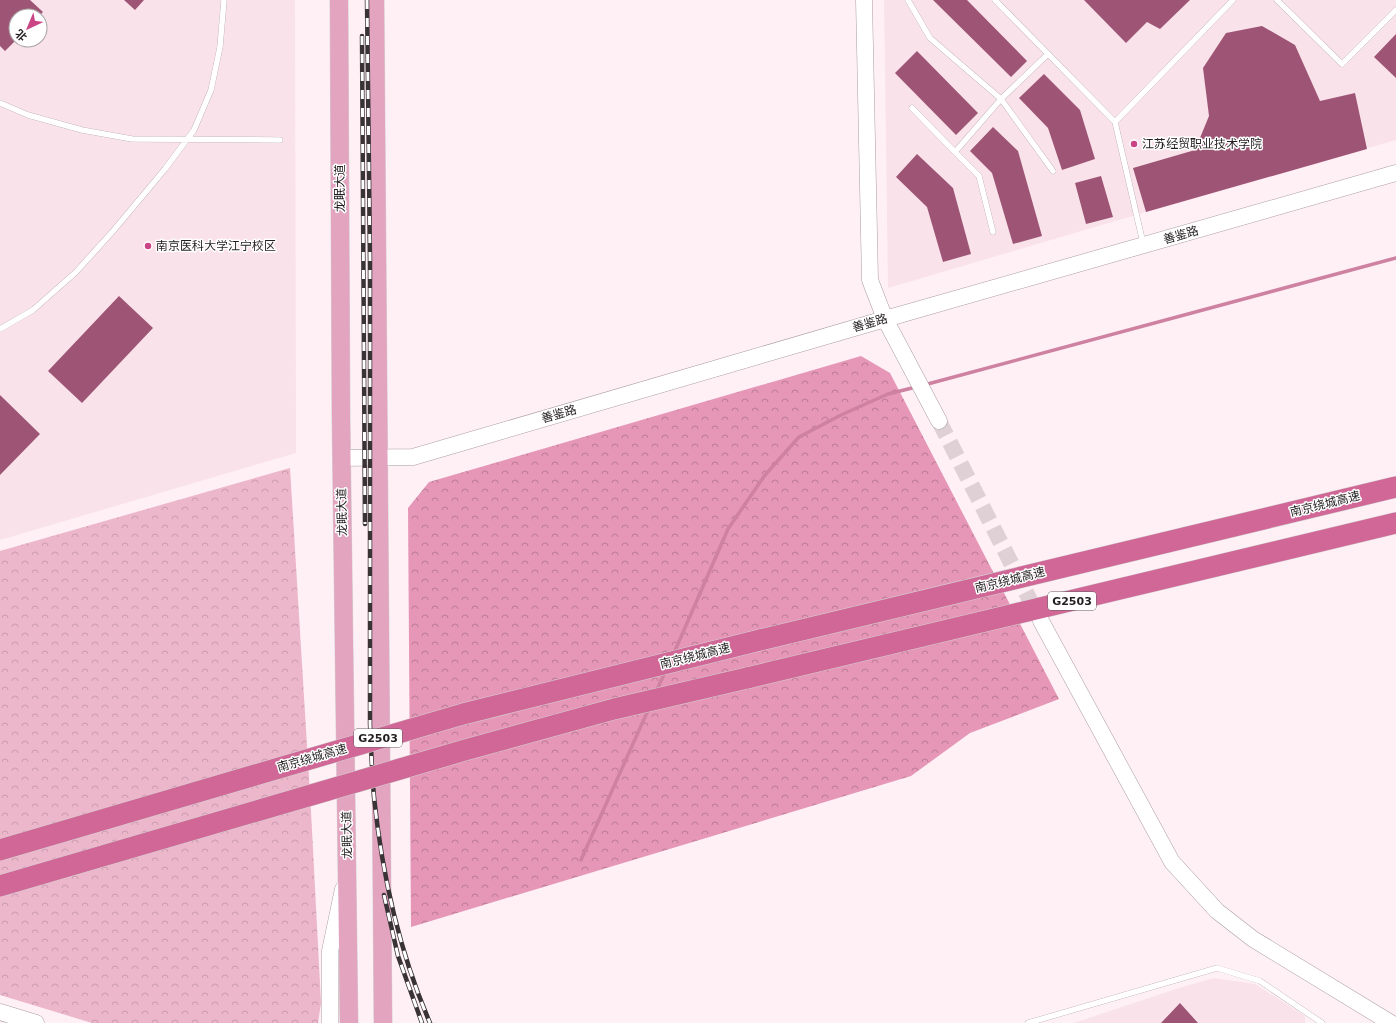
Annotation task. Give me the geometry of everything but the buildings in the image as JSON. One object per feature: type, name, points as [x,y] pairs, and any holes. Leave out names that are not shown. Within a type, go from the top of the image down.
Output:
[{"type":"highway","name":"南京绕城高速","points":[[0,850],[463,714],[760,640],[1396,487]]},
{"type":"highway","name":"G2503","points":[[0,886],[465,750],[614,709],[1396,523]]},
{"type":"main road","name":"龙眠大道","points":[[339,0],[342,458],[349,1023]]},
{"type":"main road","points":[[375,0],[384,1022]]},
{"type":"street","points":[[864,0],[870,280],[885,319],[939,421]]},
{"type":"street","name":"善鉴路","points":[[342,458],[414,457],[885,319],[1396,173]]},
{"type":"street","points":[[1041,621],[1172,862],[1217,911],[1254,939],[1391,1023]]},
{"type":"street","points":[[330,1023],[330,951],[347,866]]},
{"type":"street","points":[[0,1012],[36,1023]]},
{"type":"lane","points":[[0,329],[33,310],[76,272],[114,230],[165,169],[194,130],[211,90],[220,47],[224,0]]},
{"type":"lane","points":[[908,0],[930,38],[1001,99],[1053,171]]},
{"type":"lane","points":[[995,0],[1115,122],[1143,246]]},
{"type":"lane","points":[[1115,122],[1233,0]]},
{"type":"lane","points":[[1277,0],[1342,64],[1396,10]]},
{"type":"lane","points":[[956,152],[1001,99],[1048,54]]},
{"type":"lane","points":[[0,103],[28,115],[82,130],[132,139],[280,140]]},
{"type":"lane","points":[[912,108],[979,176],[993,232]]},
{"type":"lane","points":[[1028,1023],[1217,968],[1260,982],[1320,1022]]},
{"type":"shaded area","name":"南京医科大学江宁校区","points":[[0,0],[295,0],[296,453],[0,540]]},
{"type":"shaded area","name":"江苏经贸职业技术学院","points":[[884,0],[1396,0],[1396,140],[888,288]]},
{"type":"shaded area","points":[[1214,978],[1255,984],[1305,1016],[1305,1023],[1074,1023],[1179,988]]},
{"type":"green space","points":[[861,356],[890,373],[1059,699],[970,733],[911,776],[411,927],[408,508],[429,482]]},
{"type":"green space","points":[[290,468],[321,1003],[318,1023],[92,1023],[0,995],[0,551]]},
{"type":"waterway","points":[[924,385],[1396,258]]},
{"type":"waterway","points":[[674,653],[728,529],[765,475],[799,437],[841,415],[888,394],[916,387]]},
{"type":"waterway","points":[[656,692],[665,672]]},
{"type":"waterway","points":[[581,860],[649,708]]},
{"type":"tunnel","points":[[939,421],[1039,618]]},
{"type":"railway","points":[[367,0],[370,260],[370,724],[374,797],[377,826],[393,912],[409,968],[430,1023]]},
{"type":"railway","points":[[362,36],[365,524]]},
{"type":"railway","points":[[384,895],[398,956],[422,1023]]},
{"type":"place","name":"江苏经贸职业技术学院","points":[[1134,144]]},
{"type":"place","name":"南京医科大学江宁校区","points":[[148,246]]}]
